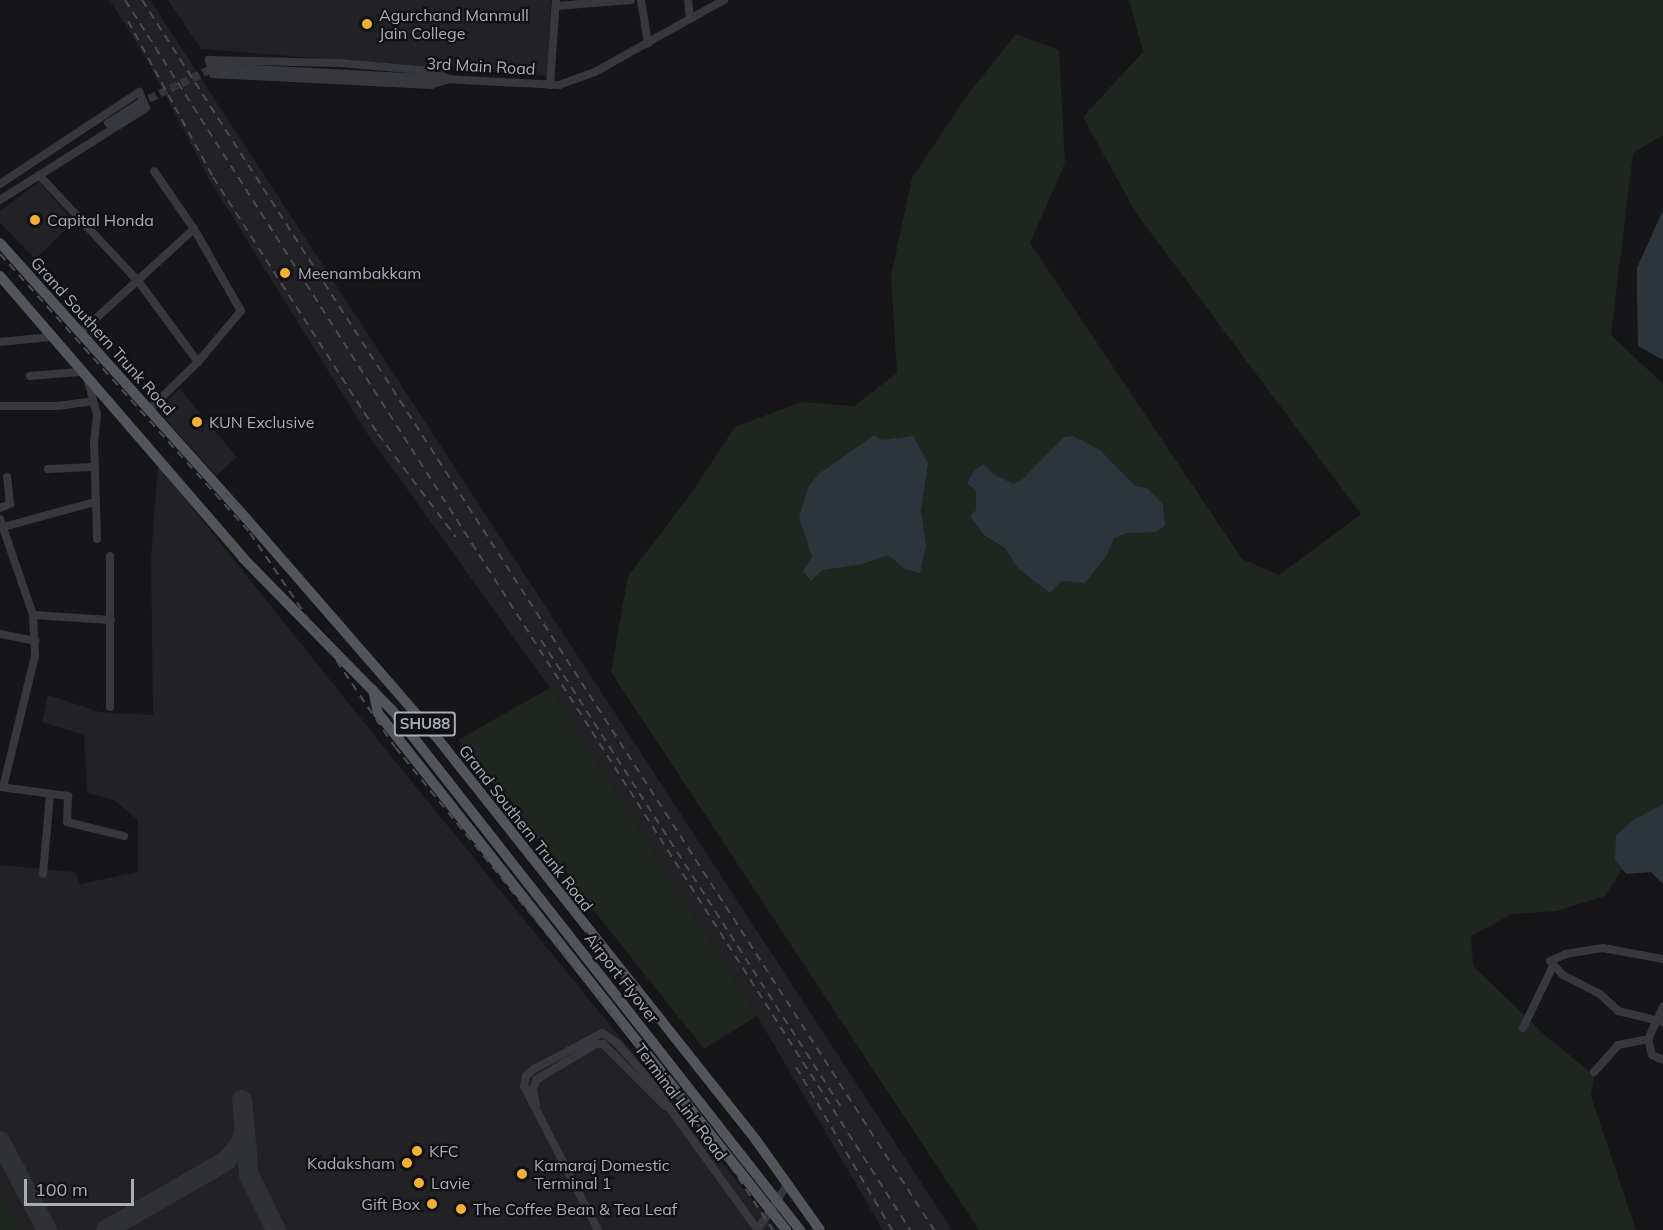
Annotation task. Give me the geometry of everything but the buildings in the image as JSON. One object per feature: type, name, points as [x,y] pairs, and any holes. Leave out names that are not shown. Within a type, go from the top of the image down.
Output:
[{"type":"main road","name":"Grand Southern Trunk Road","points":[[0,243],[438,739],[756,1140],[820,1230]]},
{"type":"main road","name":"SHU88","points":[[0,276],[79,372],[243,558],[373,690]]},
{"type":"main road","name":"Airport Flyover","points":[[373,690],[392,710],[800,1230]]},
{"type":"main road","points":[[373,690],[378,713],[785,1229]]},
{"type":"street","points":[[550,85],[556,3],[631,0]]},
{"type":"street","points":[[641,0],[648,43]]},
{"type":"street","points":[[688,0],[690,18]]},
{"type":"street","name":"3rd Main Road","points":[[216,67],[550,85],[595,72],[724,0]]},
{"type":"street","points":[[209,60],[358,65],[432,71],[449,79],[431,85],[213,74],[209,60]]},
{"type":"street","points":[[0,184],[140,92],[146,108],[0,200]]},
{"type":"street","points":[[0,194],[138,104]]},
{"type":"street","points":[[149,410],[198,362],[241,311],[194,229],[154,171]]},
{"type":"street","points":[[39,175],[138,281],[198,362]]},
{"type":"street","points":[[81,333],[194,229]]},
{"type":"street","points":[[0,342],[50,337]]},
{"type":"street","points":[[30,376],[79,372]]},
{"type":"street","points":[[88,381],[97,414],[94,467],[97,539]]},
{"type":"street","points":[[0,406],[58,406],[93,401]]},
{"type":"street","points":[[48,469],[94,467]]},
{"type":"street","points":[[0,508],[10,504],[7,477]]},
{"type":"street","points":[[95,502],[2,523],[33,615],[35,640],[35,656],[2,787],[68,796],[67,822],[124,836]]},
{"type":"street","points":[[110,556],[110,707]]},
{"type":"street","points":[[33,615],[111,620]]},
{"type":"street","points":[[0,634],[35,640]]},
{"type":"street","points":[[43,874],[50,794]]},
{"type":"street","points":[[1523,1028],[1552,966],[1550,961],[1566,954],[1603,948],[1663,959]]},
{"type":"street","points":[[1552,966],[1600,994],[1617,1011],[1660,1021]]},
{"type":"street","points":[[1594,1072],[1618,1045],[1648,1039],[1660,1021],[1663,1007]]},
{"type":"street","name":"Terminal Link Road","points":[[598,1230],[524,1086],[526,1076],[534,1069],[592,1036],[602,1033],[616,1042],[670,1109],[758,1230]]},
{"type":"street","points":[[1648,1039],[1652,1054],[1663,1060]]},
{"type":"street","points":[[604,1230],[535,1103],[533,1089],[537,1079],[583,1050],[603,1044],[653,1098],[670,1109]]},
{"type":"street","points":[[758,1230],[787,1185]]},
{"type":"street","points":[[785,1229],[801,1204]]},
{"type":"shaded area","points":[[110,0],[150,0],[952,1230],[883,1230],[757,1016],[550,688],[366,432],[209,179],[148,62]]},
{"type":"shaded area","name":"Agurchand Manmull Jain College","points":[[168,0],[551,0],[547,76],[201,49]]},
{"type":"shaded area","points":[[1129,0],[1663,0],[1663,135],[1633,153],[1611,335],[1663,384],[1663,805],[1605,896],[1556,911],[1512,914],[1471,936],[1473,966],[1547,1037],[1594,1075],[1591,1096],[1636,1230],[979,1230],[611,672],[628,576],[690,495],[735,427],[801,402],[854,406],[897,373],[891,276],[912,178],[966,97],[1016,34],[1059,50],[1065,163],[1030,243],[1242,559],[1279,575],[1361,514],[1136,213],[1083,117],[1143,52]]},
{"type":"shaded area","points":[[39,182],[74,222],[35,259],[0,223],[0,211]]},
{"type":"shaded area","points":[[1663,210],[1663,360],[1638,346],[1637,268]]},
{"type":"shaded area","points":[[180,389],[237,457],[216,476],[157,409]]},
{"type":"shaded area","points":[[874,435],[882,440],[913,436],[928,463],[921,511],[926,546],[920,573],[905,569],[888,555],[863,564],[822,570],[811,581],[803,571],[812,557],[799,517],[809,486],[820,473]]},
{"type":"shaded area","points":[[1073,436],[1100,450],[1135,486],[1147,488],[1163,505],[1165,525],[1157,532],[1127,533],[1114,538],[1107,555],[1085,583],[1061,581],[1050,593],[1018,568],[1005,548],[984,535],[970,516],[976,510],[976,490],[967,483],[975,470],[984,464],[993,474],[1013,484],[1023,479],[1064,437]]},
{"type":"shaded area","points":[[158,465],[395,761],[777,1230],[0,1230],[0,865],[75,872],[80,884],[138,872],[138,820],[114,800],[87,793],[84,735],[42,722],[48,695],[100,712],[153,715],[151,557]]},
{"type":"shaded area","points":[[550,688],[757,1016],[704,1049],[458,740]]},
{"type":"shaded area","points":[[1663,804],[1663,884],[1651,872],[1626,874],[1615,860],[1616,836],[1633,820]]},
{"type":"shaded area","points":[[0,1192],[20,1230],[0,1230]]},
{"type":"taxiway","points":[[242,1100],[249,1175],[276,1230]]},
{"type":"taxiway","points":[[106,1230],[226,1161],[239,1146],[245,1131]]},
{"type":"taxiway","points":[[0,1141],[47,1230]]},
{"type":"tunnel","points":[[138,104],[216,67]]},
{"type":"railway","points":[[125,0],[910,1230]]},
{"type":"railway","points":[[142,0],[934,1230]]},
{"type":"railway","points":[[128,21],[213,177],[378,434],[456,537]]},
{"type":"railway","points":[[0,254],[250,533],[395,747],[707,1131],[773,1230]]},
{"type":"railway","points":[[225,493],[246,513]]},
{"type":"railway","points":[[541,640],[841,1107]]},
{"type":"railway","points":[[796,1067],[892,1230]]},
{"type":"place","name":"Agurchand Manmull Jain College","points":[[367,24]]},
{"type":"place","name":"Capital Honda","points":[[35,220]]},
{"type":"place","name":"Meenambakkam","points":[[285,273]]},
{"type":"place","name":"KUN Exclusive","points":[[197,422]]},
{"type":"place","name":"KFC","points":[[417,1151]]},
{"type":"place","name":"Kadaksham","points":[[407,1163]]},
{"type":"place","name":"Kamaraj Domestic Terminal 1","points":[[522,1174]]},
{"type":"place","name":"Lavie","points":[[419,1183]]},
{"type":"place","name":"Gift Box","points":[[432,1204]]},
{"type":"place","name":"The Coffee Bean & Tea Leaf","points":[[461,1209]]}]
